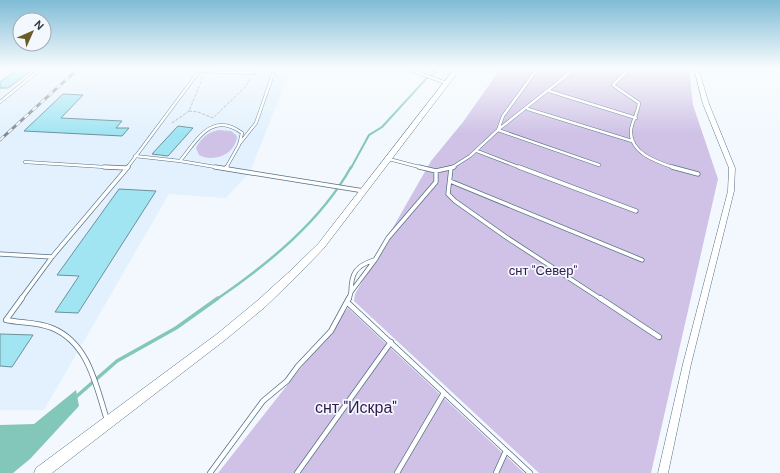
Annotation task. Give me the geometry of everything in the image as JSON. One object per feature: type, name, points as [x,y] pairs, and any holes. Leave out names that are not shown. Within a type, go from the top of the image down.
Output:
[{"type":"street","points":[[41,473],[261,304],[321,246],[441,90]]},
{"type":"street","points":[[663,473],[687,364],[733,178],[732,168],[706,104],[702,90]]},
{"type":"lane","points":[[0,102],[15,90]]},
{"type":"lane","points":[[6,320],[52,257],[126,168],[183,90]]},
{"type":"lane","points":[[226,168],[239,145],[256,123],[267,90]]},
{"type":"lane","points":[[498,130],[503,116],[522,90]]},
{"type":"lane","points":[[619,90],[631,95],[639,103],[636,118],[631,130],[632,141],[635,148],[643,156],[698,174]]},
{"type":"lane","points":[[389,159],[436,171],[444,171],[451,168],[477,150],[498,130],[528,109],[549,91],[636,118]]},
{"type":"lane","points":[[528,109],[632,141]]},
{"type":"lane","points":[[180,161],[207,129],[217,124],[235,126],[242,133],[239,145]]},
{"type":"lane","points":[[498,130],[599,165]]},
{"type":"lane","points":[[477,150],[636,211]]},
{"type":"lane","points":[[135,156],[226,168],[364,191]]},
{"type":"lane","points":[[25,162],[126,168]]},
{"type":"lane","points":[[451,168],[448,194],[455,201],[506,237],[659,338]]},
{"type":"lane","points":[[351,292],[375,260],[398,225],[436,182],[436,171]]},
{"type":"lane","points":[[450,181],[642,260]]},
{"type":"lane","points":[[0,254],[52,257]]},
{"type":"lane","points":[[210,473],[263,401],[287,381],[298,366],[331,331],[348,303],[351,292],[350,279],[353,271],[360,265],[375,260]]},
{"type":"lane","points":[[348,303],[530,473]]},
{"type":"lane","points":[[0,320],[53,328],[77,343],[89,366],[108,423]]},
{"type":"lane","points":[[297,473],[391,342]]},
{"type":"lane","points":[[397,473],[444,393]]},
{"type":"lane","points":[[496,473],[506,451]]},
{"type":"path","points":[[172,123],[189,111],[198,90]]},
{"type":"path","points":[[189,111],[198,112],[213,118],[242,90]]},
{"type":"shaded area","points":[[0,90],[282,90],[250,172],[226,198],[169,194],[44,410],[0,410]]},
{"type":"shaded area","points":[[76,390],[79,406],[30,459],[13,473],[0,473],[0,425],[34,424]]},
{"type":"green space","name":"снт \"Север\"","points":[[485,90],[691,90],[693,105],[718,179],[651,473],[539,473],[354,301],[355,294],[431,161],[463,122]]},
{"type":"green space","points":[[219,130],[231,131],[237,136],[233,148],[217,157],[211,158],[199,155],[196,148],[200,141],[208,134]]},
{"type":"green space","name":"снт \"Искра\"","points":[[348,308],[524,473],[218,473]]},
{"type":"building","points":[[63,94],[83,95],[61,118],[122,121],[116,128],[129,128],[122,136],[24,131]]},
{"type":"building","points":[[178,126],[193,128],[168,156],[152,154]]},
{"type":"building","points":[[119,189],[156,191],[78,313],[55,312],[79,276],[57,275]]},
{"type":"building","points":[[0,334],[33,335],[12,367],[0,366]]},
{"type":"waterway","points":[[351,168],[369,135],[382,127],[416,90]]},
{"type":"waterway","points":[[217,299],[255,271],[292,240],[325,205],[339,187],[351,167]]},
{"type":"waterway","points":[[77,396],[117,361],[176,328],[218,298]]},
{"type":"railway","points":[[0,140],[55,90]]}]
